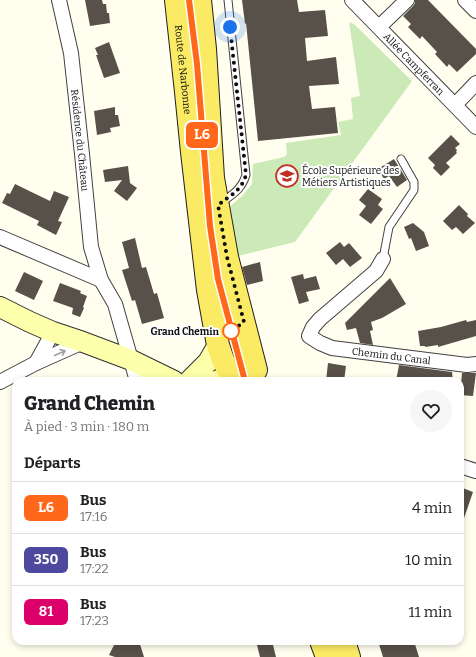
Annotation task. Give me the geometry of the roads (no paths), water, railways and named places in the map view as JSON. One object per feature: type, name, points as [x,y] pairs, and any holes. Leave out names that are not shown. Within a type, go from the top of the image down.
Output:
[{"type":"main road","name":"Route de Narbonne","points":[[176,0],[208,290],[218,345],[223,360],[239,376]]},
{"type":"main road","name":"Route de Narbonne","points":[[200,0],[214,178],[227,257],[239,376]]},
{"type":"main road","points":[[323,645],[327,657]]},
{"type":"main road","points":[[345,645],[349,657]]},
{"type":"street","name":"Résidence du Château","points":[[59,0],[71,53],[91,247],[101,280],[115,304],[136,377]]},
{"type":"street","name":"Allée Campferran","points":[[352,0],[476,127]]},
{"type":"street","points":[[379,27],[407,0]]},
{"type":"street","points":[[465,0],[476,11]]},
{"type":"street","points":[[455,105],[476,83]]},
{"type":"street","points":[[0,237],[101,280]]},
{"type":"street","name":"Chemin du Canal","points":[[383,258],[376,271],[320,319],[313,327],[309,336],[332,348],[467,365],[476,364]]},
{"type":"street","points":[[0,307],[30,322],[131,360],[166,377]]},
{"type":"street","points":[[36,363],[54,332]]},
{"type":"street","points":[[0,382],[36,363],[83,342]]},
{"type":"street","points":[[193,377],[207,364],[218,345]]},
{"type":"street","points":[[464,467],[476,471]]},
{"type":"lane","points":[[218,205],[244,184],[246,175],[228,0]]},
{"type":"lane","points":[[383,258],[389,227],[414,190],[414,182],[401,159]]},
{"type":"lane","points":[[215,264],[239,376]]},
{"type":"place","name":"École Supérieure des Métiers Artistiques","points":[[287,176]]},
{"type":"place","name":"Grand Chemin","points":[[231,331]]}]
